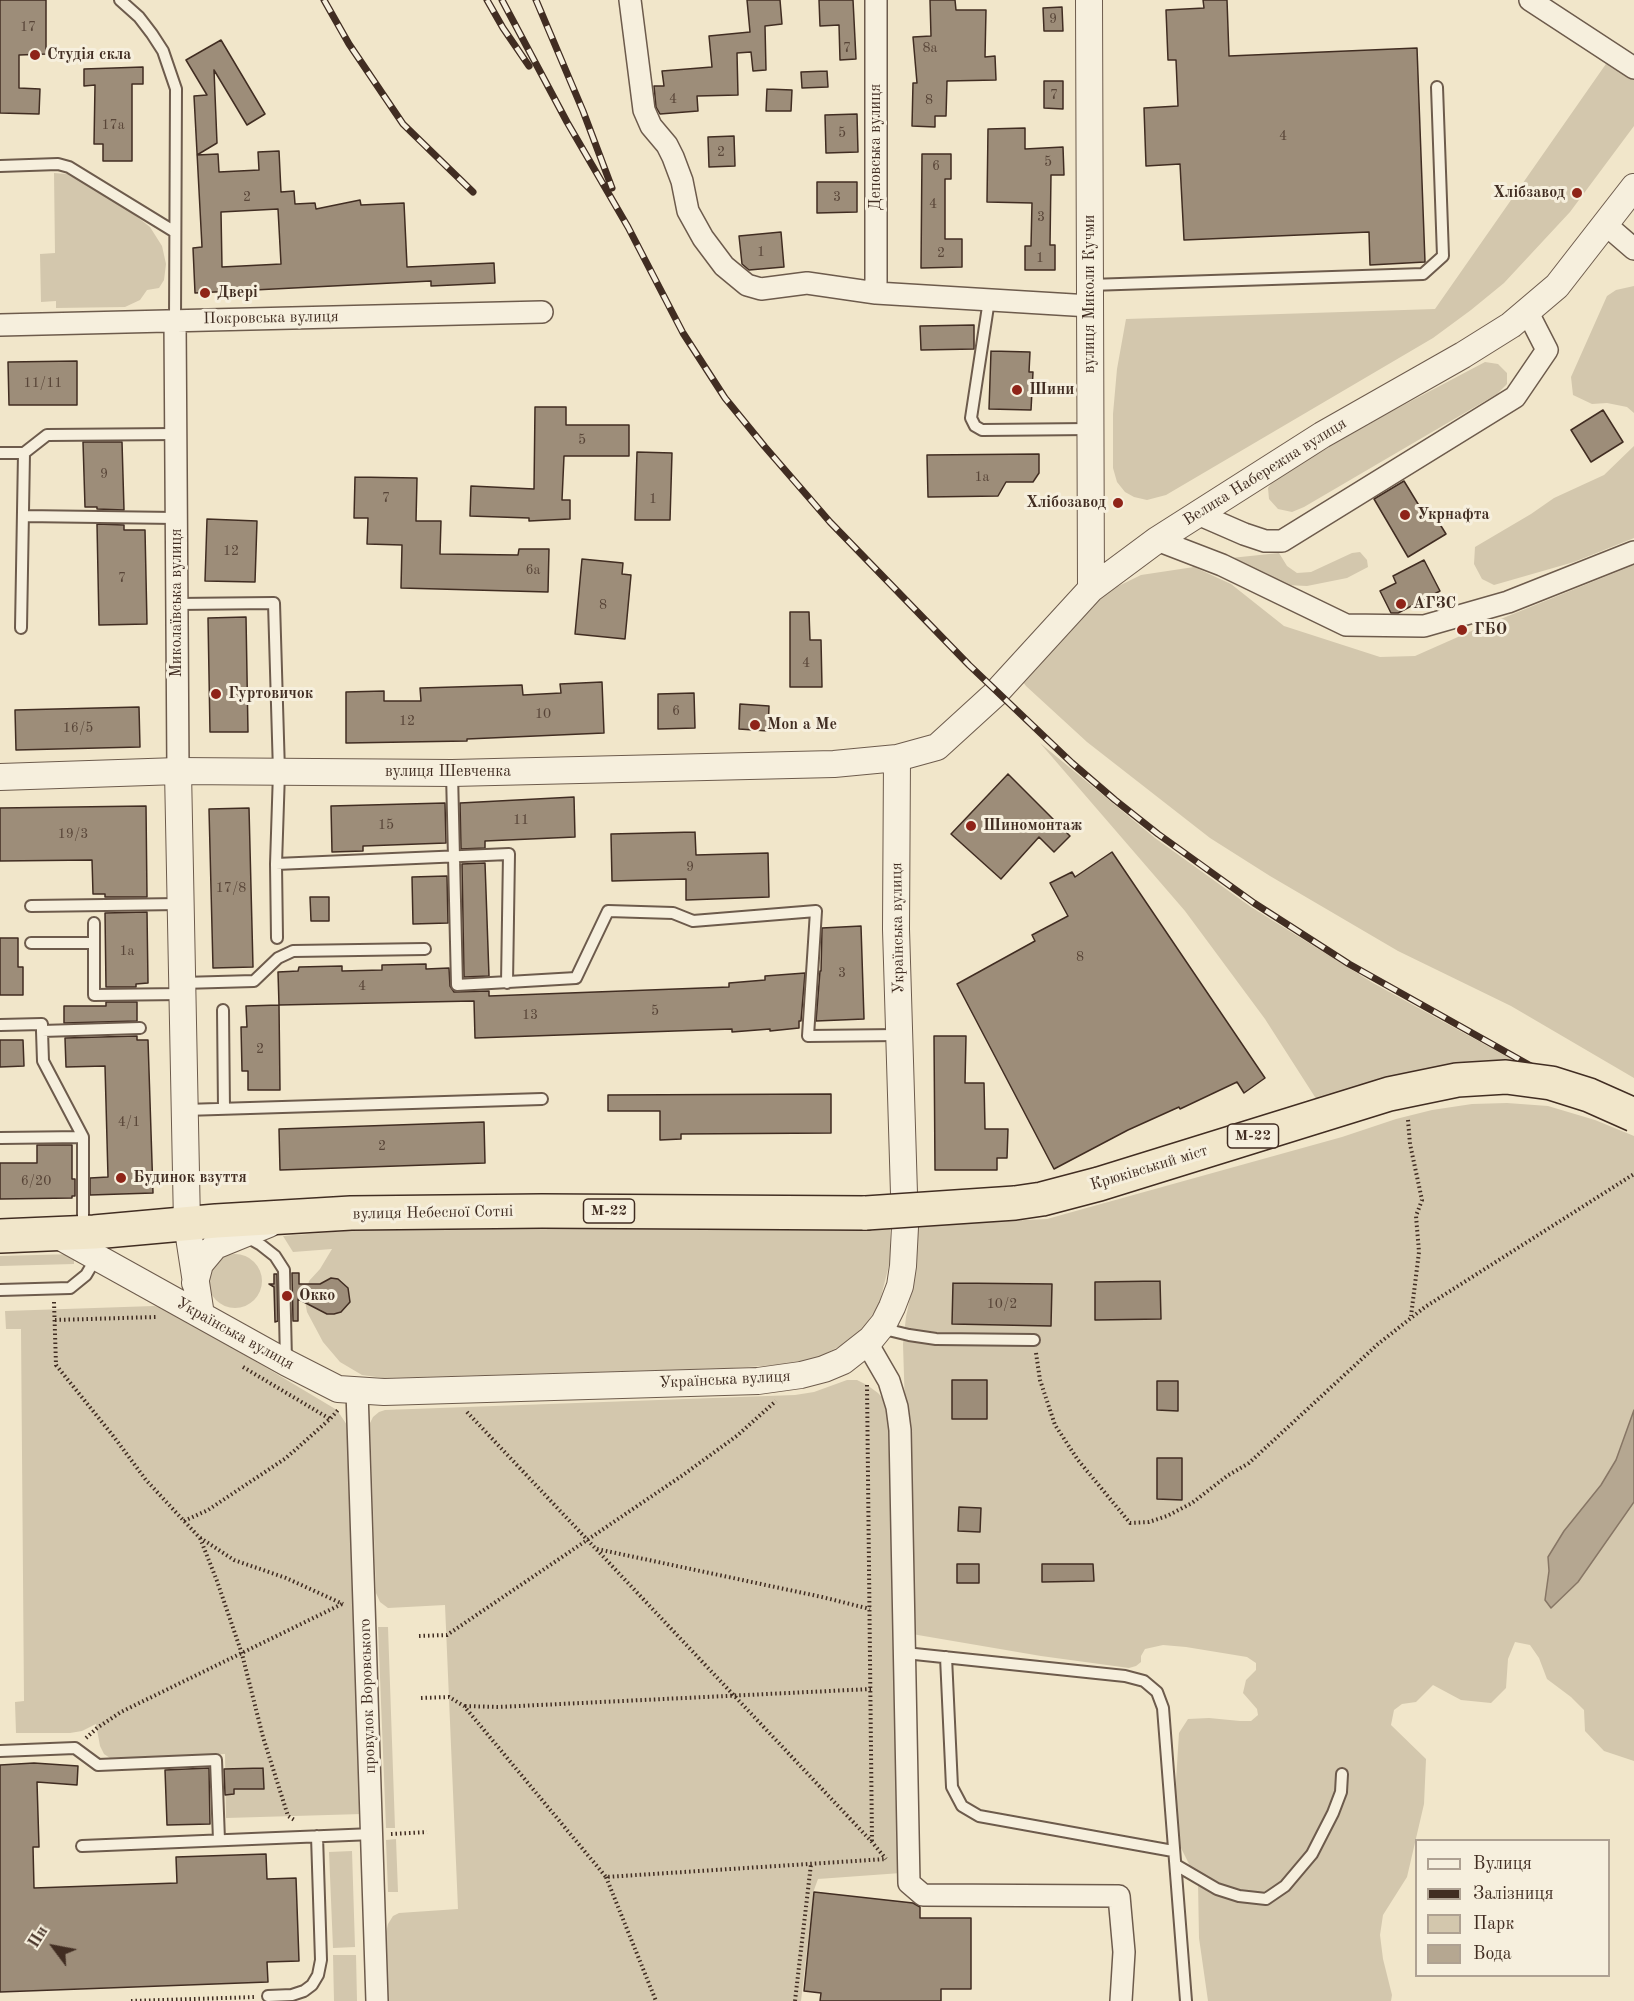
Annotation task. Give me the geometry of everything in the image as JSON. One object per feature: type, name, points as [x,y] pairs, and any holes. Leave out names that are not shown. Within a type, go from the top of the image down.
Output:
[{"type":"highway","name":"Крюківський міст","points":[[866,1213],[1016,1203],[1042,1199],[1099,1184],[1389,1094],[1457,1080],[1506,1077],[1551,1083],[1589,1095],[1634,1115]]},
{"type":"highway","name":"вулиця Небесної Сотні","points":[[0,1236],[82,1239],[285,1217],[351,1214],[542,1211],[866,1213]]},
{"type":"street","points":[[630,0],[644,110],[651,126],[667,145],[673,157],[682,181],[688,211],[703,238],[724,266],[747,285],[761,289],[807,283],[876,294],[989,300],[1090,296]]},
{"type":"street","name":"Деповська вулиця","points":[[876,0],[876,294]]},
{"type":"street","name":"вулиця Миколи Кучми","points":[[1089,0],[1091,589]]},
{"type":"street","points":[[1530,0],[1634,68]]},
{"type":"street","name":"Велика Набережна вулиця","points":[[897,758],[937,747],[994,695],[1091,589],[1157,540],[1322,435],[1511,325],[1557,286],[1634,188]]},
{"type":"street","points":[[1605,224],[1634,249]]},
{"type":"street","points":[[1198,514],[1264,541],[1282,541],[1515,397],[1547,350],[1527,311]]},
{"type":"street","name":"Покровська вулиця","points":[[0,325],[542,312]]},
{"type":"street","name":"Миколаївська вулиця","points":[[175,320],[178,771],[184,1110],[215,1226],[195,1283],[201,1315]]},
{"type":"street","points":[[1157,540],[1222,565],[1346,625],[1424,626],[1508,602],[1634,552]]},
{"type":"street","name":"вулиця Шевченка","points":[[0,777],[178,771],[452,773],[834,764],[897,758]]},
{"type":"street","name":"Українська вулиця","points":[[82,1239],[201,1315],[286,1363],[338,1389],[357,1391],[446,1390],[758,1381],[824,1370],[843,1361],[873,1336],[896,1297],[903,1266],[906,1227],[896,929],[897,758]]},
{"type":"street","points":[[195,1283],[200,1264],[216,1246],[215,1226]]},
{"type":"street","points":[[873,1336],[897,1407],[900,1430],[909,1883],[923,1894],[1119,1896],[1124,1952],[1121,2001]]},
{"type":"street","name":"провулок Воровського","points":[[357,1391],[377,2001]]},
{"type":"lane","name":"Миколаївська вулиця","points":[[120,0],[139,17],[163,51],[176,89],[175,320]]},
{"type":"lane","points":[[1090,296],[1423,274],[1443,256],[1437,87]]},
{"type":"lane","points":[[0,166],[58,164],[69,168],[175,232]]},
{"type":"lane","points":[[989,300],[971,418],[975,426],[982,430],[1090,429]]},
{"type":"lane","points":[[0,453],[24,453],[47,435],[176,434]]},
{"type":"lane","points":[[21,628],[24,453]]},
{"type":"lane","points":[[23,516],[176,518]]},
{"type":"lane","points":[[177,604],[274,603],[279,772],[276,864],[277,938]]},
{"type":"lane","points":[[452,773],[457,985],[576,978],[608,911],[673,913],[693,921],[816,911],[808,1036],[900,1035]]},
{"type":"lane","points":[[276,864],[509,854],[507,983]]},
{"type":"lane","points":[[31,906],[181,904]]},
{"type":"lane","points":[[94,923],[94,995],[254,981],[278,958],[293,951],[425,948]]},
{"type":"lane","points":[[31,944],[94,943]]},
{"type":"lane","points":[[223,1010],[224,1109]]},
{"type":"lane","points":[[0,1025],[42,1024],[43,1061],[83,1137],[82,1239],[86,1275],[70,1288],[0,1290]]},
{"type":"lane","points":[[42,1031],[140,1028]]},
{"type":"lane","points":[[184,1110],[542,1099]]},
{"type":"lane","points":[[0,1138],[83,1137]]},
{"type":"lane","points":[[215,1226],[261,1245],[275,1256],[284,1270],[286,1363]]},
{"type":"lane","points":[[873,1336],[909,1335],[936,1339],[1034,1340]]},
{"type":"lane","points":[[905,1653],[1125,1676],[1144,1681],[1157,1692],[1163,1708],[1186,2001]]},
{"type":"lane","points":[[946,1657],[952,1787],[962,1806],[979,1816],[1173,1851]]},
{"type":"lane","points":[[0,1751],[75,1748],[98,1765],[216,1760],[219,1840]]},
{"type":"lane","points":[[1176,1865],[1217,1889],[1239,1896],[1266,1899],[1285,1886],[1312,1854],[1334,1813],[1341,1792],[1342,1774]]},
{"type":"lane","points":[[82,1846],[373,1834]]},
{"type":"lane","points":[[268,1996],[291,1995],[304,1991],[312,1985],[318,1975],[321,1960],[317,1836]]},
{"type":"path","points":[[1408,1120],[1410,1144],[1422,1200],[1416,1216],[1419,1252],[1411,1317]]},
{"type":"path","points":[[1034,1340],[1040,1380],[1055,1425],[1078,1460],[1130,1523],[1149,1522],[1192,1503],[1227,1476],[1249,1463],[1378,1344],[1411,1317],[1634,1174]]},
{"type":"path","points":[[54,1288],[56,1365],[146,1480],[183,1521],[200,1537],[234,1560],[286,1578],[343,1604],[364,1604]]},
{"type":"path","points":[[55,1320],[161,1318]]},
{"type":"path","points":[[872,1842],[870,1609],[873,1336]]},
{"type":"path","points":[[241,1365],[330,1419]]},
{"type":"path","points":[[418,1636],[447,1635],[588,1540],[738,1435],[801,1375]]},
{"type":"path","points":[[446,1390],[886,1859],[606,1877]]},
{"type":"path","points":[[183,1521],[208,1510],[286,1458],[330,1419],[357,1391]]},
{"type":"path","points":[[200,1537],[242,1654],[263,1737],[288,1816],[317,1836]]},
{"type":"path","points":[[596,1549],[870,1609]]},
{"type":"path","points":[[75,1748],[112,1717],[343,1604]]},
{"type":"path","points":[[464,1706],[498,1707],[872,1689]]},
{"type":"path","points":[[421,1698],[449,1697],[464,1706],[606,1877],[656,2001]]},
{"type":"path","points":[[373,1834],[427,1832]]},
{"type":"path","points":[[795,2001],[811,1864]]},
{"type":"path","points":[[131,2001],[268,1996]]},
{"type":"green space","points":[[1608,61],[1634,78],[1634,126],[1570,212],[1504,283],[1433,338],[1166,495],[1147,500],[1125,492],[1117,482],[1113,468],[1113,414],[1117,369],[1126,319],[1435,309]]},
{"type":"green space","points":[[54,173],[67,174],[100,192],[126,208],[150,227],[162,246],[166,264],[164,280],[159,288],[147,290],[140,300],[125,307],[56,308],[56,301],[41,302],[40,254],[55,253]]},
{"type":"green space","points":[[1634,286],[1634,413],[1627,407],[1607,403],[1592,404],[1573,395],[1571,377],[1607,296],[1616,290]]},
{"type":"green space","points":[[1485,362],[1498,364],[1507,373],[1507,384],[1497,394],[1304,507],[1292,512],[1278,509],[1269,499],[1268,488],[1274,479],[1381,417]]},
{"type":"green space","points":[[1634,446],[1634,538],[1574,562],[1494,585],[1482,579],[1474,564],[1475,547],[1554,498],[1604,475]]},
{"type":"green space","points":[[1360,552],[1367,560],[1368,567],[1347,578],[1307,586],[1285,585],[1231,558],[1279,553],[1287,566],[1297,573],[1311,572],[1352,553]]},
{"type":"green space","points":[[1634,565],[1634,1078],[1511,1006],[1398,951],[1210,838],[1087,742],[1020,678],[1090,600],[1141,575],[1194,567],[1231,584],[1284,626],[1380,657],[1415,656]]},
{"type":"green space","points":[[1040,743],[1155,838],[1251,907],[1373,983],[1533,1071],[1322,1108],[1265,1019],[1185,911]]},
{"type":"green space","points":[[1507,1103],[1548,1106],[1595,1120],[1634,1136],[1634,1761],[1604,1751],[1585,1731],[1584,1710],[1547,1679],[1539,1658],[1530,1645],[1515,1642],[1508,1659],[1506,1688],[1491,1703],[1461,1700],[1433,1685],[1416,1702],[1402,1704],[1394,1710],[1391,1725],[1426,1759],[1424,1804],[1407,1877],[1383,1915],[1380,1935],[1392,1995],[1391,2001],[1208,2001],[1199,1938],[1198,1882],[1178,1842],[1176,1781],[1179,1733],[1188,1719],[1251,1721],[1258,1715],[1257,1709],[1243,1693],[1246,1680],[1256,1670],[1256,1663],[1247,1657],[1163,1645],[1145,1649],[1141,1662],[1129,1668],[912,1634],[903,1344],[915,1274],[918,1225],[1047,1219],[1342,1137],[1396,1119],[1432,1110],[1472,1104]]},
{"type":"green space","points":[[890,1224],[890,1261],[879,1305],[861,1331],[842,1345],[817,1358],[793,1364],[732,1368],[383,1378],[362,1375],[340,1362],[323,1342],[307,1312],[305,1301],[309,1281],[320,1269],[332,1249],[293,1252],[283,1236],[371,1229]]},
{"type":"green space","points":[[74,1254],[74,1264],[0,1266],[0,1256]]},
{"type":"green space","points":[[235,1254],[245,1256],[254,1262],[260,1271],[262,1281],[260,1291],[254,1300],[245,1306],[235,1308],[225,1306],[216,1300],[210,1291],[208,1281],[210,1271],[216,1262],[225,1256]]},
{"type":"green space","points":[[154,1306],[168,1309],[337,1410],[347,1425],[362,1814],[226,1818],[225,1754],[110,1758],[104,1754],[100,1746],[96,1724],[82,1731],[70,1733],[16,1733],[15,1702],[24,1701],[21,1329],[6,1329],[5,1311]]},
{"type":"green space","points":[[847,1380],[857,1380],[878,1393],[887,1403],[891,1414],[901,1873],[818,1879],[814,1890],[801,2001],[387,2001],[386,1933],[393,1916],[399,1913],[458,1909],[445,1605],[388,1608],[380,1602],[376,1593],[370,1423],[373,1417],[385,1410],[795,1395],[814,1392]]},
{"type":"green space","points":[[378,1627],[388,1627],[395,1828],[386,1828]]},
{"type":"green space","points":[[396,1839],[398,1892],[388,1892],[386,1840]]},
{"type":"green space","points":[[352,1851],[355,1947],[333,1948],[329,1852]]},
{"type":"green space","points":[[333,1955],[356,1955],[357,2001],[334,2001]]},
{"type":"water","points":[[1634,1410],[1634,1502],[1578,1582],[1551,1608],[1545,1600],[1549,1571],[1548,1557],[1564,1531],[1601,1485],[1616,1460]]},
{"type":"building","points":[[0,0],[46,0],[46,54],[19,55],[19,88],[40,89],[39,114],[0,113]]},
{"type":"building","points":[[747,0],[780,0],[782,24],[765,26],[766,70],[753,71],[751,52],[737,53],[738,95],[697,96],[698,111],[660,114],[656,107],[654,86],[664,86],[662,71],[712,67],[709,36],[750,32]]},
{"type":"building","points":[[819,0],[853,0],[856,59],[840,60],[839,25],[820,26]]},
{"type":"building","points":[[930,0],[955,0],[956,10],[986,10],[985,57],[995,56],[996,80],[947,81],[946,116],[935,116],[935,127],[912,126],[913,83],[917,83],[913,37],[931,36]]},
{"type":"building","points":[[1203,0],[1227,0],[1229,56],[1417,48],[1425,262],[1370,265],[1369,232],[1184,240],[1180,164],[1146,166],[1144,108],[1178,106],[1176,60],[1168,60],[1166,10],[1204,8]]},
{"type":"building","points":[[1062,7],[1063,31],[1044,31],[1043,8]]},
{"type":"building","points":[[221,40],[265,114],[247,125],[214,70],[217,143],[197,155],[194,96],[207,95],[186,60]]},
{"type":"building","points":[[143,67],[143,84],[132,84],[132,161],[103,161],[103,144],[94,144],[95,85],[84,86],[84,69]]},
{"type":"building","points":[[827,71],[828,87],[802,88],[801,72]]},
{"type":"building","points":[[1044,81],[1063,81],[1063,109],[1044,108]]},
{"type":"building","points":[[767,89],[792,90],[791,111],[766,111]]},
{"type":"building","points":[[857,114],[858,152],[826,153],[825,115]]},
{"type":"building","points":[[1025,128],[1025,149],[1063,147],[1064,175],[1051,175],[1050,245],[1055,245],[1055,270],[1025,270],[1025,246],[1031,246],[1032,203],[987,202],[988,129]]},
{"type":"building","points":[[734,136],[735,166],[709,167],[708,137]]},
{"type":"building","points":[[279,151],[281,192],[294,191],[295,204],[315,203],[316,209],[360,200],[361,205],[404,203],[407,267],[494,263],[495,283],[431,286],[431,281],[195,293],[193,248],[202,247],[197,155],[218,154],[219,172],[259,170],[258,152]],"holes":[[[278,209],[281,264],[222,267],[221,212]]]},
{"type":"building","points":[[922,154],[951,154],[951,179],[945,179],[945,239],[962,239],[962,267],[921,268]]},
{"type":"building","points":[[817,182],[857,182],[857,212],[817,213]]},
{"type":"building","points":[[781,232],[784,267],[749,270],[742,264],[739,236]]},
{"type":"building","points":[[974,325],[974,349],[921,350],[920,326]]},
{"type":"building","points":[[991,351],[1030,352],[1029,372],[1033,372],[1031,410],[989,409]]},
{"type":"building","points":[[77,361],[77,405],[9,405],[8,362]]},
{"type":"building","points":[[535,407],[566,407],[566,425],[629,425],[629,456],[564,456],[562,500],[570,500],[570,519],[529,521],[529,518],[470,516],[471,486],[534,489]]},
{"type":"building","points":[[1603,410],[1623,442],[1591,462],[1571,430]]},
{"type":"building","points":[[83,442],[122,442],[124,510],[85,507]]},
{"type":"building","points":[[637,452],[672,453],[670,520],[635,520]]},
{"type":"building","points":[[1039,454],[1039,473],[1033,482],[1006,482],[998,496],[928,497],[927,455]]},
{"type":"building","points":[[355,477],[417,478],[416,521],[441,521],[440,554],[518,555],[519,549],[549,549],[548,592],[401,588],[402,545],[367,544],[368,518],[354,518]]},
{"type":"building","points":[[1404,481],[1426,517],[1433,513],[1446,534],[1408,557],[1374,499]]},
{"type":"building","points":[[207,519],[257,521],[255,582],[205,581]]},
{"type":"building","points":[[97,524],[124,525],[124,530],[145,530],[147,624],[99,625]]},
{"type":"building","points":[[582,559],[623,563],[622,574],[631,575],[625,639],[575,634]]},
{"type":"building","name":"АГЗС","points":[[1424,560],[1440,591],[1398,613],[1391,613],[1380,591],[1396,583],[1393,576]]},
{"type":"building","points":[[790,612],[809,612],[810,640],[821,640],[822,687],[790,687]]},
{"type":"building","points":[[246,617],[248,732],[210,732],[208,618]]},
{"type":"building","points":[[602,682],[604,733],[467,739],[467,741],[346,743],[346,692],[384,691],[384,701],[421,701],[420,688],[522,685],[523,695],[561,693],[560,684]]},
{"type":"building","points":[[694,693],[695,728],[658,729],[658,694]]},
{"type":"building","points":[[740,704],[769,706],[768,731],[739,729]]},
{"type":"building","points":[[139,707],[140,747],[16,750],[15,710]]},
{"type":"building","points":[[1008,774],[1070,836],[1054,852],[1039,837],[1001,879],[951,834]]},
{"type":"building","points":[[574,797],[575,837],[485,841],[485,848],[461,849],[460,803]]},
{"type":"building","points":[[445,803],[446,843],[363,846],[363,851],[332,852],[331,806]]},
{"type":"building","points":[[146,806],[147,897],[105,897],[105,894],[93,894],[92,860],[0,861],[0,808]]},
{"type":"building","points":[[249,808],[253,967],[213,968],[209,809]]},
{"type":"building","points":[[695,832],[696,855],[768,853],[769,897],[686,900],[686,879],[612,881],[611,834]]},
{"type":"building","points":[[1112,852],[1265,1078],[1244,1093],[1237,1082],[1180,1109],[1179,1107],[1128,1130],[1054,1169],[957,984],[1035,941],[1032,935],[1068,916],[1050,883],[1072,872],[1075,877]]},
{"type":"building","points":[[485,863],[489,976],[464,977],[462,864]]},
{"type":"building","points":[[447,876],[448,923],[413,924],[412,877]]},
{"type":"building","points":[[310,897],[329,897],[329,921],[311,921]]},
{"type":"building","points":[[147,912],[148,983],[136,984],[136,987],[106,987],[105,913]]},
{"type":"building","points":[[861,926],[864,1019],[816,1021],[822,928]]},
{"type":"building","points":[[0,938],[18,938],[18,967],[23,967],[23,995],[0,995]]},
{"type":"building","points":[[426,964],[426,969],[449,968],[450,986],[454,992],[489,991],[489,996],[729,987],[729,983],[765,980],[765,976],[805,973],[801,1021],[799,1021],[799,1028],[770,1031],[770,1029],[732,1032],[732,1029],[475,1038],[474,1001],[279,1005],[278,972],[298,971],[299,967],[342,966],[342,971],[382,970],[382,965]]},
{"type":"building","points":[[106,1002],[137,1002],[137,1021],[64,1023],[64,1006],[106,1006]]},
{"type":"building","points":[[279,1005],[280,1090],[248,1090],[248,1071],[242,1071],[241,1027],[247,1027],[246,1006]]},
{"type":"building","points":[[137,1036],[137,1040],[148,1040],[153,1193],[90,1195],[90,1178],[108,1177],[105,1066],[66,1067],[65,1038]]},
{"type":"building","points":[[934,1036],[966,1036],[965,1083],[984,1083],[985,1129],[1008,1129],[1007,1158],[997,1158],[997,1170],[935,1170]]},
{"type":"building","points":[[0,1040],[23,1040],[24,1066],[0,1067]]},
{"type":"building","points":[[831,1094],[831,1133],[681,1134],[681,1139],[660,1140],[660,1111],[608,1111],[608,1095]]},
{"type":"building","points":[[484,1122],[485,1163],[280,1170],[279,1129]]},
{"type":"building","points":[[37,1145],[72,1145],[72,1179],[75,1179],[75,1196],[72,1198],[0,1199],[0,1163],[37,1163]]},
{"type":"building","points":[[292,1273],[299,1273],[299,1284],[320,1284],[331,1278],[338,1279],[348,1288],[350,1302],[341,1312],[327,1314],[298,1299],[298,1321],[293,1321]]},
{"type":"building","points":[[274,1274],[277,1274],[278,1321],[275,1322],[274,1287],[269,1284],[274,1284]]},
{"type":"building","points":[[1160,1281],[1161,1319],[1095,1320],[1095,1282]]},
{"type":"building","points":[[953,1283],[1052,1284],[1051,1326],[952,1324]]},
{"type":"building","points":[[952,1380],[987,1380],[987,1419],[952,1419]]},
{"type":"building","points":[[1157,1381],[1178,1381],[1178,1411],[1157,1410]]},
{"type":"building","points":[[1157,1458],[1182,1458],[1182,1500],[1157,1499]]},
{"type":"building","points":[[959,1507],[981,1508],[980,1532],[958,1531]]},
{"type":"building","points":[[957,1564],[979,1564],[979,1583],[957,1583]]},
{"type":"building","points":[[1042,1564],[1093,1564],[1094,1581],[1042,1582]]},
{"type":"building","points":[[34,1763],[78,1766],[77,1785],[37,1782],[39,1847],[33,1847],[34,1888],[177,1883],[176,1857],[266,1854],[267,1879],[296,1878],[299,1961],[267,1962],[268,1982],[0,1992],[0,1765]]},
{"type":"building","points":[[209,1768],[210,1824],[167,1825],[165,1770]]},
{"type":"building","points":[[263,1768],[264,1789],[234,1789],[234,1794],[225,1795],[224,1769]]},
{"type":"building","points":[[814,1892],[913,1903],[920,1907],[920,1918],[971,1918],[971,1989],[941,1989],[941,2001],[820,2001],[821,1993],[804,1991]]},
{"type":"railway","points":[[324,0],[349,44],[403,124],[473,192]]},
{"type":"railway","points":[[487,0],[529,66]]},
{"type":"railway","points":[[502,0],[567,122],[628,227],[683,333],[725,398],[830,522],[969,665],[1072,763],[1115,800],[1254,903],[1349,964],[1547,1075],[1634,1115]]},
{"type":"railway","points":[[536,0],[583,111],[612,188]]},
{"type":"place","name":"Студія скла","points":[[35,55]]},
{"type":"place","name":"Хлібзавод","points":[[1577,193]]},
{"type":"place","name":"Двері","points":[[205,293]]},
{"type":"place","name":"Шини","points":[[1017,390]]},
{"type":"place","name":"Хлібозавод","points":[[1118,503]]},
{"type":"place","name":"Укрнафта","points":[[1405,515]]},
{"type":"place","name":"АГЗС","points":[[1401,604]]},
{"type":"place","name":"ГБО","points":[[1462,630]]},
{"type":"place","name":"Гуртовичок","points":[[216,694]]},
{"type":"place","name":"Mon a Me","points":[[755,725]]},
{"type":"place","name":"Шиномонтаж","points":[[971,826]]},
{"type":"place","name":"Будинок взуття","points":[[121,1178]]},
{"type":"place","name":"Окко","points":[[287,1296]]}]
